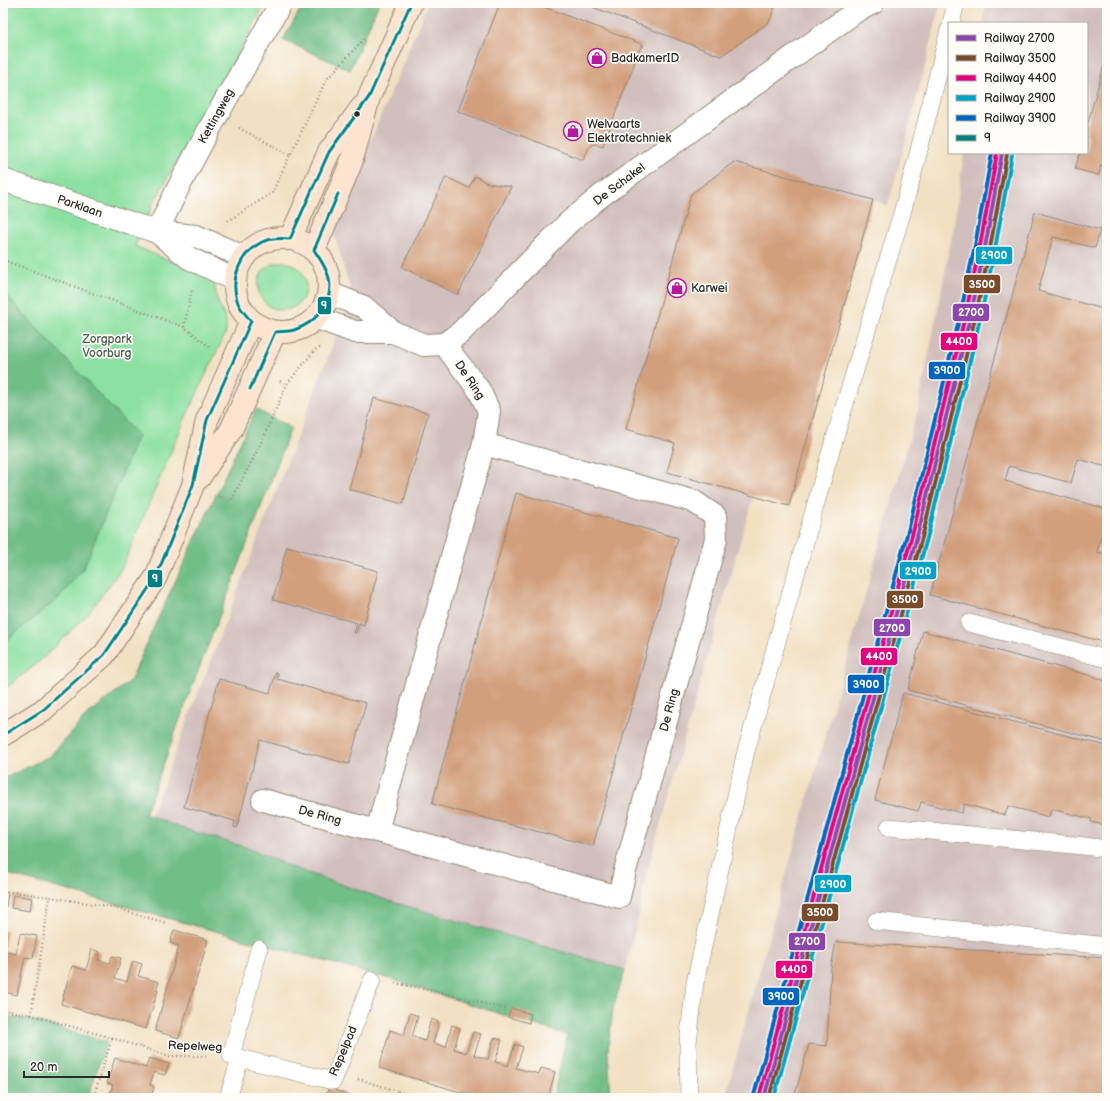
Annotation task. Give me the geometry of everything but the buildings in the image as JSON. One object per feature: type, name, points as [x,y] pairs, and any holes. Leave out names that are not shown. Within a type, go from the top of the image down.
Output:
[{"type":"main road","points":[[314,250],[351,163],[369,97],[411,3]]},
{"type":"main road","points":[[290,239],[329,152],[369,97]]},
{"type":"main road","points":[[274,239],[290,239],[302,242],[314,250],[321,258],[328,272],[329,281],[329,293],[326,304],[317,318],[300,329],[286,333],[262,329],[251,321],[242,311],[235,293],[235,280],[238,268],[244,257],[262,242],[274,239]]},
{"type":"main road","points":[[3,735],[43,710],[104,655],[156,577],[194,485],[207,420],[251,321]]},
{"type":"main road","points":[[194,485],[231,430],[275,332]]},
{"type":"street","name":"Kettingweg","points":[[157,232],[174,195],[216,116],[281,3]]},
{"type":"street","name":"De Schakel","points":[[329,293],[364,307],[393,332],[424,345],[444,344],[460,334],[568,223],[602,195],[858,6]]},
{"type":"street","name":"Parklaan","points":[[3,180],[157,232],[196,236],[244,257]]},
{"type":"street","name":"Parklaan","points":[[157,232],[189,258],[235,280]]},
{"type":"street","name":"De Schakel","points":[[317,318],[355,332],[393,332]]},
{"type":"street","name":"De Ring","points":[[377,831],[484,444],[489,411],[479,390],[444,344]]},
{"type":"street","name":"De Ring","points":[[263,800],[619,897],[716,539],[715,516],[693,501],[484,444]]},
{"type":"lane","points":[[951,22],[956,3]]},
{"type":"lane","points":[[689,1098],[688,1043],[695,982],[745,755],[827,464],[906,198],[948,34]]},
{"type":"lane","points":[[969,622],[1107,659]]},
{"type":"lane","points":[[889,827],[1107,849]]},
{"type":"lane","points":[[876,921],[1107,946]]},
{"type":"lane","points":[[228,1098],[259,949]]},
{"type":"lane","name":"Repelpad","points":[[236,1057],[333,1081],[371,983]]},
{"type":"path","points":[[210,242],[218,227],[272,193],[326,80],[368,36]]},
{"type":"path","points":[[216,116],[290,155]]},
{"type":"path","points":[[3,260],[184,327],[217,352],[234,360]]},
{"type":"path","points":[[194,485],[231,501],[259,447],[287,384],[315,350],[321,347]]},
{"type":"path","points":[[258,371],[287,384]]},
{"type":"path","points":[[3,891],[112,907],[166,924]]},
{"type":"path","points":[[31,1015],[50,897]]},
{"type":"path","points":[[371,983],[397,983],[505,1009]]},
{"type":"path","name":"Repelweg","points":[[3,1010],[31,1015],[169,1056],[236,1057]]},
{"type":"path","points":[[93,1098],[112,1038]]},
{"type":"path","points":[[336,1073],[414,1098]]},
{"type":"path","points":[[395,1098],[397,1092]]},
{"type":"shaded area","points":[[428,3],[941,3],[888,206],[873,200],[753,496],[646,875],[637,922],[625,970],[613,1008],[127,877],[352,295],[333,230]]},
{"type":"shaded area","points":[[986,3],[1107,3],[1107,1098],[725,1098],[792,853],[918,409],[954,226],[964,154],[1088,154],[1088,22],[983,22]]},
{"type":"green space","name":"Zorgpark Voorburg","points":[[3,3],[266,3],[157,195],[135,246],[209,278],[215,287],[217,300],[226,320],[226,332],[184,421],[122,568],[87,615],[38,663],[3,690]]},
{"type":"green space","points":[[304,3],[379,3],[350,70],[283,40]]},
{"type":"green space","points":[[277,262],[287,262],[296,266],[302,272],[305,277],[305,295],[296,306],[287,310],[277,310],[268,306],[262,300],[258,291],[258,281],[262,272],[268,266]]},
{"type":"green space","points":[[3,292],[138,436],[84,567],[60,597],[3,643]]},
{"type":"green space","points":[[256,409],[291,428],[145,814],[181,828],[245,847],[291,867],[389,901],[625,970],[613,1008],[608,1051],[611,1098],[553,1098],[567,1035],[390,979],[3,873],[3,779],[50,756],[86,716],[131,680],[154,627]]},
{"type":"green space","points":[[3,1016],[36,1021],[106,1042],[88,1098],[3,1098]]},
{"type":"rail line","name":"3900","points":[[754,1095],[909,527],[961,311],[992,154]]},
{"type":"rail line","name":"4400","points":[[759,1097],[914,528],[966,312],[997,154]]},
{"type":"rail line","name":"2700","points":[[764,1098],[919,529],[971,313],[1002,154]]},
{"type":"rail line","name":"3500","points":[[769,1098],[924,530],[976,314],[1007,154]]},
{"type":"rail line","name":"2900","points":[[774,1098],[929,531],[981,315],[1012,155]]},
{"type":"transit line","name":"9","points":[[3,735],[43,710],[104,655],[156,577],[193,485],[207,420],[251,321],[238,303],[235,285],[238,268],[248,253],[262,242],[283,238],[290,239],[329,152],[369,97],[411,3]]},
{"type":"transit line","name":"9","points":[[250,389],[275,332],[292,331],[302,327],[316,317],[326,303],[330,287],[329,278],[325,267],[314,250],[338,194]]},
{"type":"place","name":"BadkamerID","points":[[597,58]]},
{"type":"place","name":"Welvaarts Elektrotechniek","points":[[573,131]]},
{"type":"place","name":"Karwei","points":[[677,288]]}]
